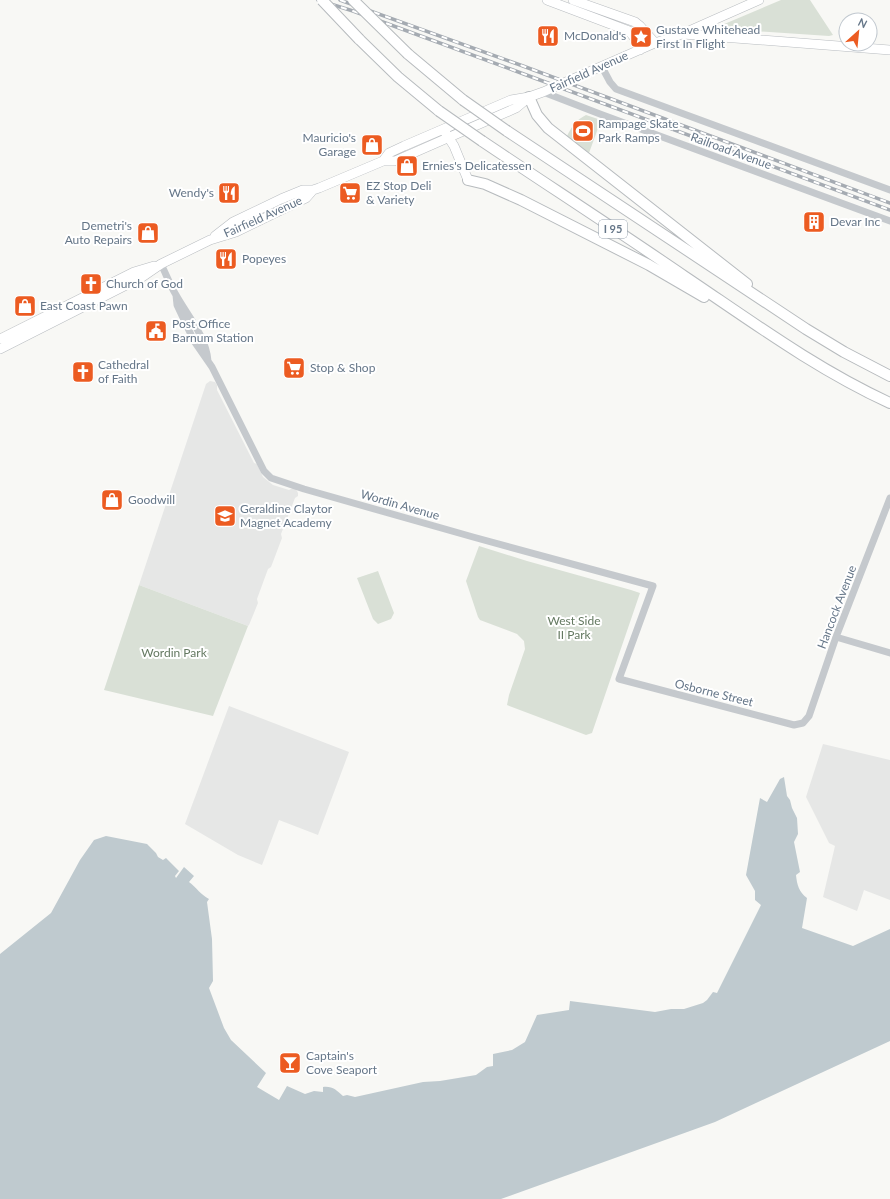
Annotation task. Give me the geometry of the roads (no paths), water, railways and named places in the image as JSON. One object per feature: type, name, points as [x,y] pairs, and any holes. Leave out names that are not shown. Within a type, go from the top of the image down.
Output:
[{"type":"highway","name":"I 95","points":[[322,0],[398,77],[439,111],[482,142],[671,267],[744,318],[834,375],[890,403]]},
{"type":"highway","name":"I 95","points":[[353,0],[408,54],[463,100],[507,131],[754,292]]},
{"type":"highway","points":[[529,97],[537,116],[548,128],[721,262],[770,305],[838,348],[890,376]]},
{"type":"highway","points":[[468,180],[485,184],[521,200],[649,265],[700,295],[744,318]]},
{"type":"main road","points":[[547,0],[576,4],[635,22],[655,43]]},
{"type":"main road","name":"Fairfield Avenue","points":[[0,349],[142,277],[161,264],[210,240],[236,232],[306,198],[313,190],[383,161],[389,153],[446,133],[511,100],[529,97],[543,92],[671,36],[682,34],[759,0]]},
{"type":"main road","points":[[576,4],[629,31],[634,37],[640,50]]},
{"type":"main road","points":[[711,21],[709,29],[713,36]]},
{"type":"main road","points":[[682,34],[890,50]]},
{"type":"main road","points":[[446,133],[454,146],[468,180]]},
{"type":"main road","name":"Fairfield Avenue","points":[[0,339],[134,272],[161,264]]},
{"type":"street","name":"Railroad Avenue","points":[[602,67],[610,82],[616,89],[890,190]]},
{"type":"street","name":"Railroad Avenue","points":[[543,92],[890,220]]},
{"type":"street","name":"Wordin Avenue","points":[[161,264],[176,295],[177,305],[194,341],[208,361],[264,471],[271,478],[458,533],[653,586],[619,680]]},
{"type":"street","name":"Hancock Avenue","points":[[803,723],[809,716],[836,637],[890,498]]},
{"type":"street","points":[[836,637],[890,653]]},
{"type":"street","name":"Osborne Street","points":[[619,680],[794,725],[803,723]]},
{"type":"railway","points":[[318,0],[353,11],[890,210]]},
{"type":"railway","points":[[340,0],[523,66],[890,203]]},
{"type":"place","name":"McDonald's","points":[[548,36]]},
{"type":"place","name":"Gustave Whitehead First In Flight","points":[[641,37]]},
{"type":"place","name":"Rampage Skate Park Ramps","points":[[583,131]]},
{"type":"place","name":"Mauricio's Garage","points":[[372,145]]},
{"type":"place","name":"Ernies's Delicatessen","points":[[407,166]]},
{"type":"place","name":"Wendy's","points":[[229,193]]},
{"type":"place","name":"EZ Stop Deli & Variety","points":[[350,193]]},
{"type":"place","name":"Devar Inc","points":[[814,222]]},
{"type":"place","name":"Demetri's Auto Repairs","points":[[148,233]]},
{"type":"place","name":"Popeyes","points":[[226,259]]},
{"type":"place","name":"Church of God","points":[[91,284]]},
{"type":"place","name":"East Coast Pawn","points":[[25,306]]},
{"type":"place","name":"Post Office Barnum Station","points":[[156,331]]},
{"type":"place","name":"Stop & Shop","points":[[294,368]]},
{"type":"place","name":"Cathedral of Faith","points":[[83,372]]},
{"type":"place","name":"Goodwill","points":[[112,500]]},
{"type":"place","name":"Geraldine Claytor Magnet Academy","points":[[225,516]]},
{"type":"place","name":"Captain's Cove Seaport","points":[[290,1063]]},
{"type":"park label","name":"West Side II Park","points":[[574,628]]},
{"type":"park label","name":"Wordin Park","points":[[174,653]]}]
